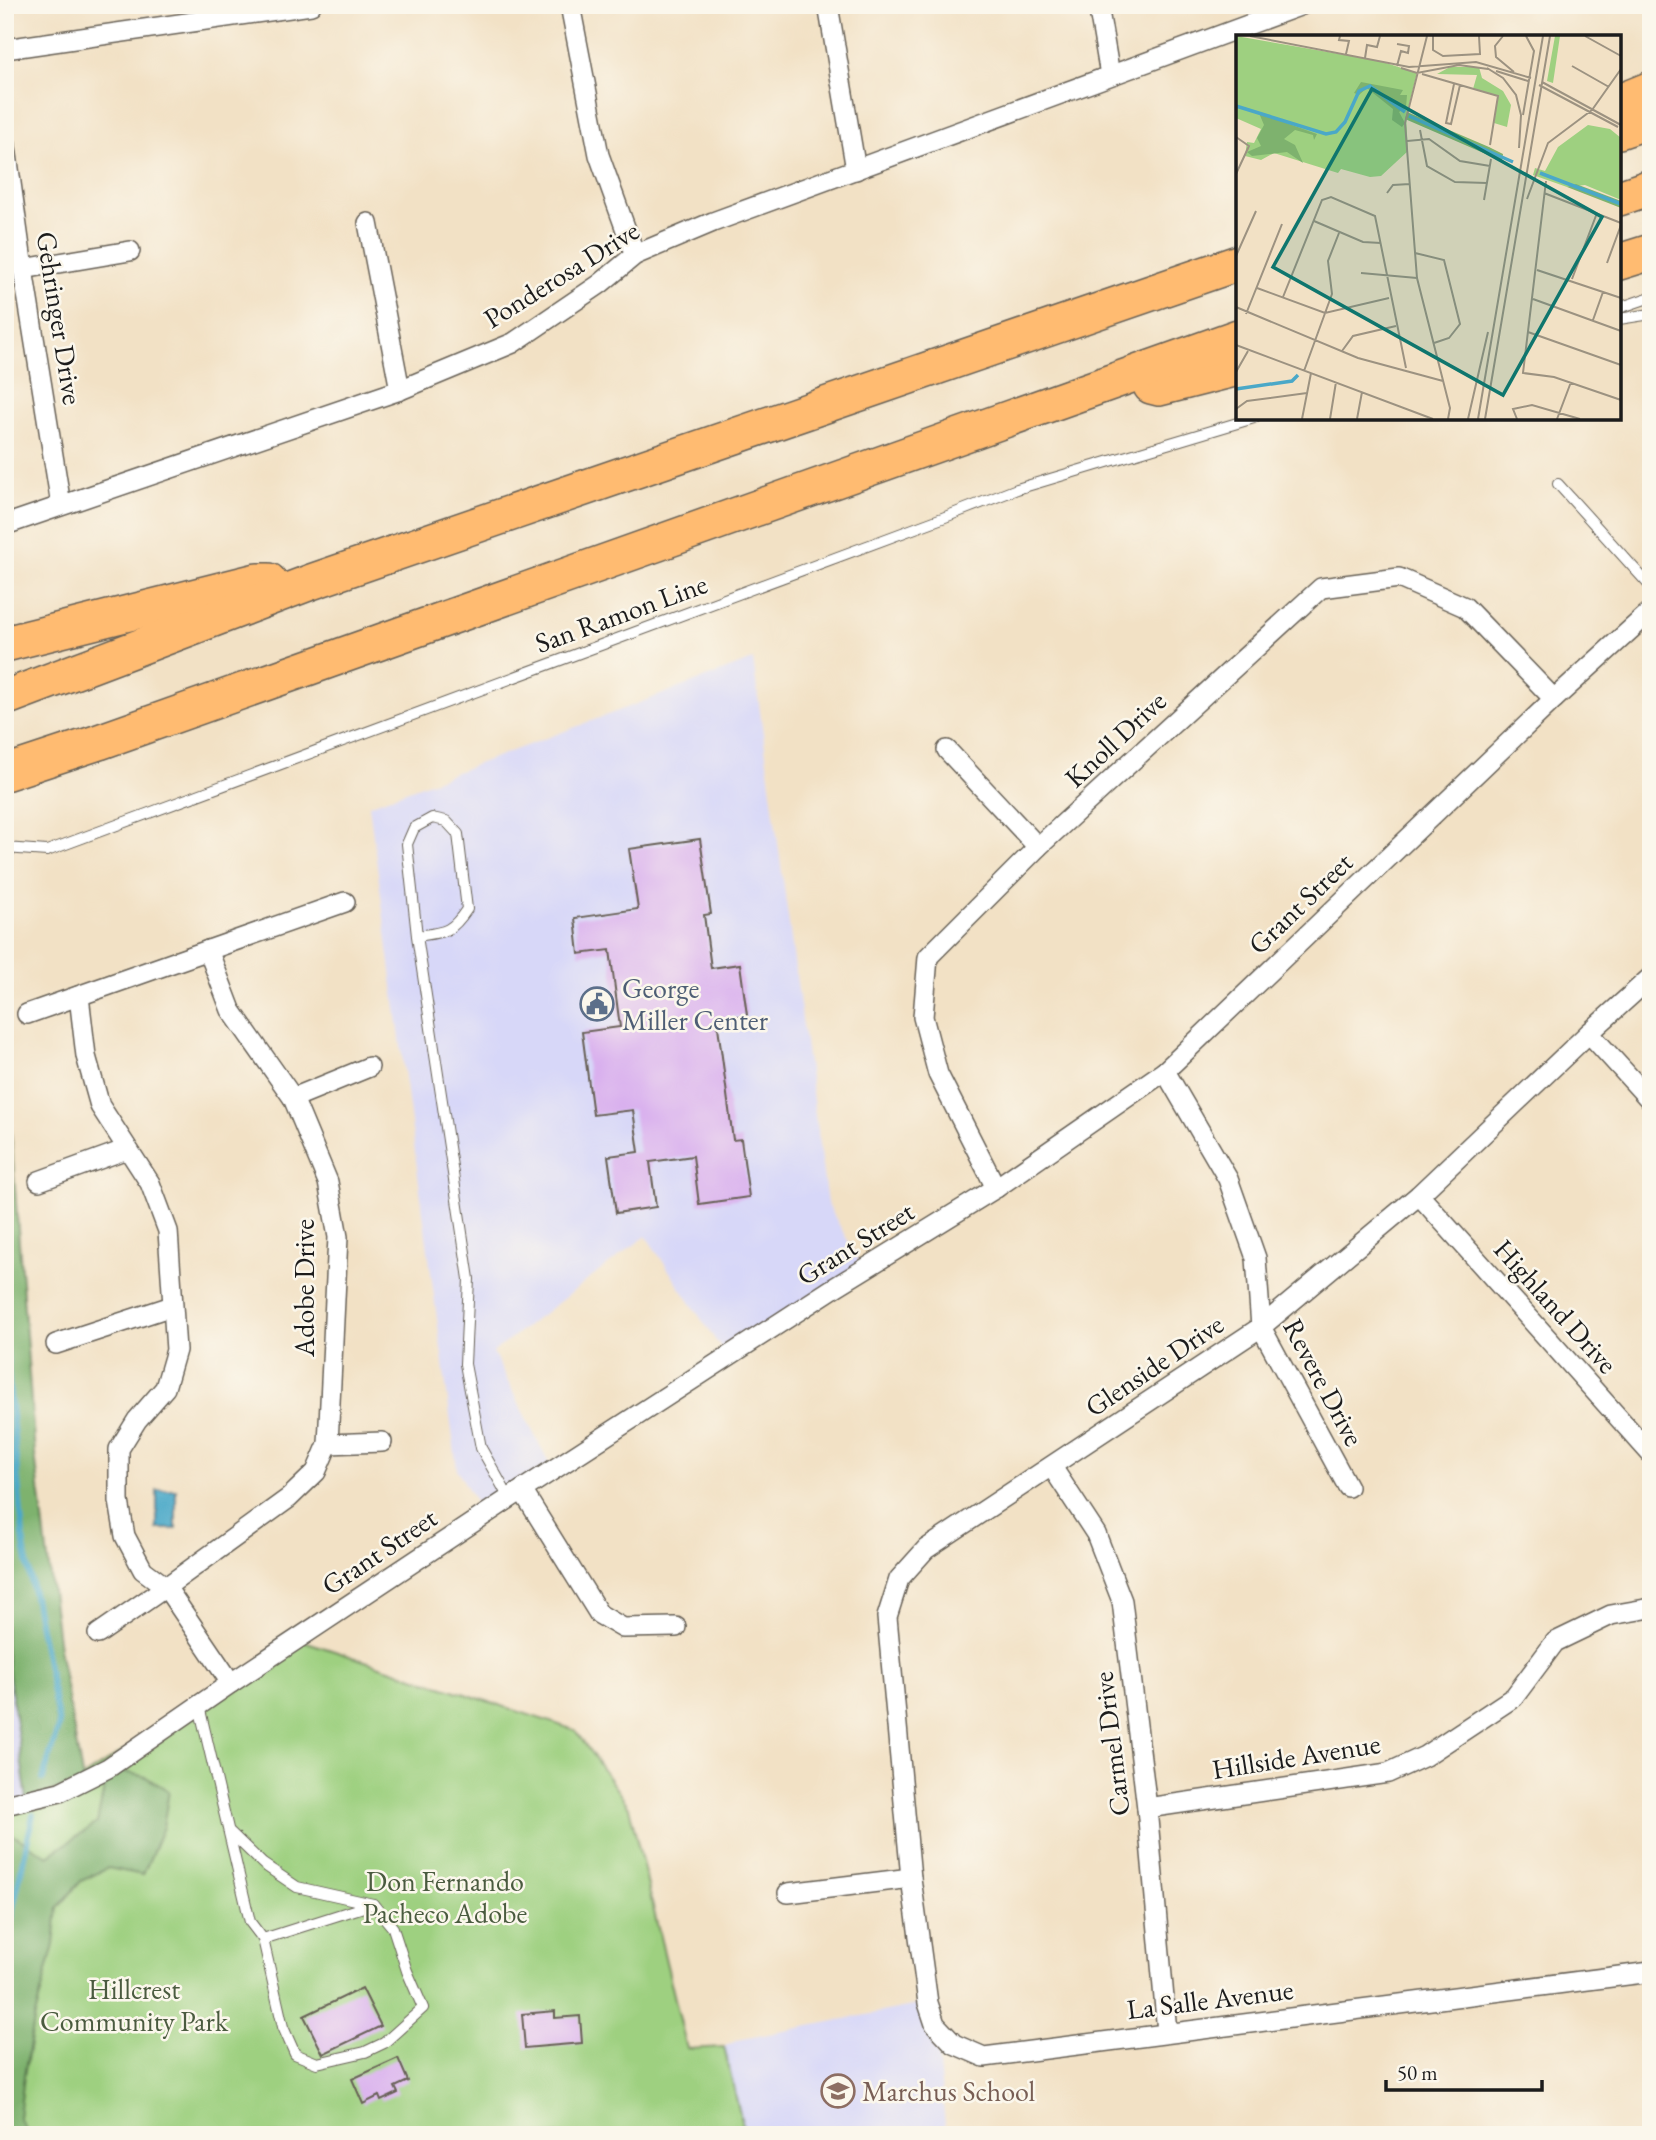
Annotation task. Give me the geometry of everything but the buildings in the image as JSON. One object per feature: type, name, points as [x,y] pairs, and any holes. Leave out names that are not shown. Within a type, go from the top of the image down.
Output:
[{"type":"highway","points":[[1621,101],[1651,89]]},
{"type":"highway","points":[[1621,130],[1651,120]]},
{"type":"highway","points":[[1621,197],[1651,187]]},
{"type":"highway","points":[[1621,261],[1651,252]]},
{"type":"highway","points":[[5,698],[311,582],[1236,263]]},
{"type":"highway","points":[[5,773],[99,742],[1236,338]]},
{"type":"highway","points":[[1124,379],[1158,388],[1236,368]]},
{"type":"highway","points":[[5,645],[257,581],[311,582]]},
{"type":"highway","points":[[5,795],[38,782],[99,742]]},
{"type":"street","points":[[5,49],[311,5]]},
{"type":"street","points":[[570,5],[599,155],[635,254]]},
{"type":"street","points":[[828,5],[856,170]]},
{"type":"street","points":[[1098,5],[1110,75]]},
{"type":"street","name":"Ponderosa Drive","points":[[5,525],[400,390],[513,343],[600,284],[635,254],[713,222],[1302,5]]},
{"type":"street","name":"Gehringer Drive","points":[[5,140],[61,505]]},
{"type":"street","points":[[368,223],[400,390]]},
{"type":"street","points":[[23,269],[130,251]]},
{"type":"street","name":"Knoll Drive","points":[[996,1188],[938,1074],[923,1017],[928,957],[1038,847],[1321,587],[1399,578],[1465,607],[1554,699]]},
{"type":"street","name":"Grant Street","points":[[5,1805],[60,1792],[108,1768],[516,1494],[832,1289],[996,1188],[1166,1071],[1554,699],[1651,611]]},
{"type":"street","points":[[947,750],[1038,847]]},
{"type":"street","points":[[27,1014],[345,902]]},
{"type":"street","name":"Adobe Drive","points":[[98,1633],[289,1498],[316,1472],[328,1444],[338,1237],[328,1182],[293,1098],[231,1010],[208,950]]},
{"type":"street","name":"Glenside Drive","points":[[911,1878],[887,1617],[899,1579],[926,1549],[1261,1327],[1419,1195],[1589,1032],[1651,977]]},
{"type":"street","points":[[79,996],[86,1056],[100,1106],[150,1183],[168,1231],[176,1350],[165,1388],[137,1420],[119,1449],[119,1501],[125,1536],[143,1570],[166,1587],[231,1683]]},
{"type":"street","points":[[1589,1032],[1651,1101]]},
{"type":"street","points":[[293,1098],[369,1067]]},
{"type":"street","name":"Revere Drive","points":[[1166,1071],[1228,1179],[1256,1258],[1261,1327],[1348,1487]]},
{"type":"street","points":[[39,1181],[127,1149]]},
{"type":"street","name":"Highland Drive","points":[[1419,1195],[1651,1454]]},
{"type":"street","points":[[56,1345],[172,1306]]},
{"type":"street","points":[[328,1444],[382,1442]]},
{"type":"street","name":"Carmel Drive","points":[[1052,1467],[1096,1534],[1122,1601],[1147,1808],[1167,2032]]},
{"type":"street","points":[[516,1494],[599,1614],[623,1628],[676,1627]]},
{"type":"street","name":"Hillside Avenue","points":[[1147,1808],[1388,1773],[1425,1756],[1514,1697],[1555,1642],[1611,1615],[1651,1608]]},
{"type":"street","points":[[788,1893],[911,1878]]},
{"type":"street","name":"La Salle Avenue","points":[[911,1878],[928,2003],[935,2024],[954,2044],[984,2057],[1651,1972]]},
{"type":"lane","points":[[1621,307],[1651,297]]},
{"type":"lane","points":[[1621,319],[1651,314]]},
{"type":"lane","name":"San Ramon Line","points":[[5,848],[47,851],[1017,489],[1247,420]]},
{"type":"lane","points":[[1558,484],[1651,587]]},
{"type":"lane","points":[[417,936],[440,933],[455,927],[467,909],[457,834],[446,821],[432,818],[414,828],[407,844],[417,936],[469,1279],[465,1364],[481,1448],[516,1494]]},
{"type":"lane","points":[[199,1706],[250,1922],[263,1938],[283,2027],[295,2054],[317,2063],[365,2052],[384,2043],[423,2008],[393,1928],[373,1904],[298,1888],[263,1864],[229,1831]]},
{"type":"lane","points":[[263,1938],[373,1904]]},
{"type":"shaded area","name":"George Miller Center","points":[[753,660],[827,1203],[864,1270],[728,1359],[646,1236],[493,1352],[552,1470],[483,1516],[457,1469],[369,805]]},
{"type":"shaded area","points":[[5,1647],[27,1800],[5,1805]]},
{"type":"shaded area","name":"Marchus School","points":[[928,2003],[935,2024],[946,2135],[745,2135],[724,2047],[738,2040]]},
{"type":"green space","points":[[5,1056],[35,1454],[59,1648],[83,1781],[27,1800],[5,1647]]},
{"type":"green space","name":"Don Fernando Pacheco Adobe","points":[[298,1639],[575,1730],[629,1807],[687,2049],[724,2047],[745,2135],[5,2135],[5,1805],[60,1792]]},
{"type":"green space","points":[[108,1768],[146,1777],[169,1791],[163,1827],[143,1875],[108,1868],[81,1881],[58,1908],[54,1945],[35,2016],[24,2076],[19,2118],[29,2135],[5,2135],[5,1830],[48,1856],[97,1823]]},
{"type":"water","points":[[157,1490],[176,1490],[176,1529],[157,1529]]},
{"type":"waterway","points":[[5,1341],[24,1546],[59,1724],[43,1779]]},
{"type":"waterway","points":[[5,1945],[33,1815]]},
{"type":"place","name":"George Miller Center","points":[[597,1004]]},
{"type":"place","name":"Marchus School","points":[[838,2091]]},
{"type":"park label","name":"Hillcrest Community Park","points":[[134,2005]]}]
